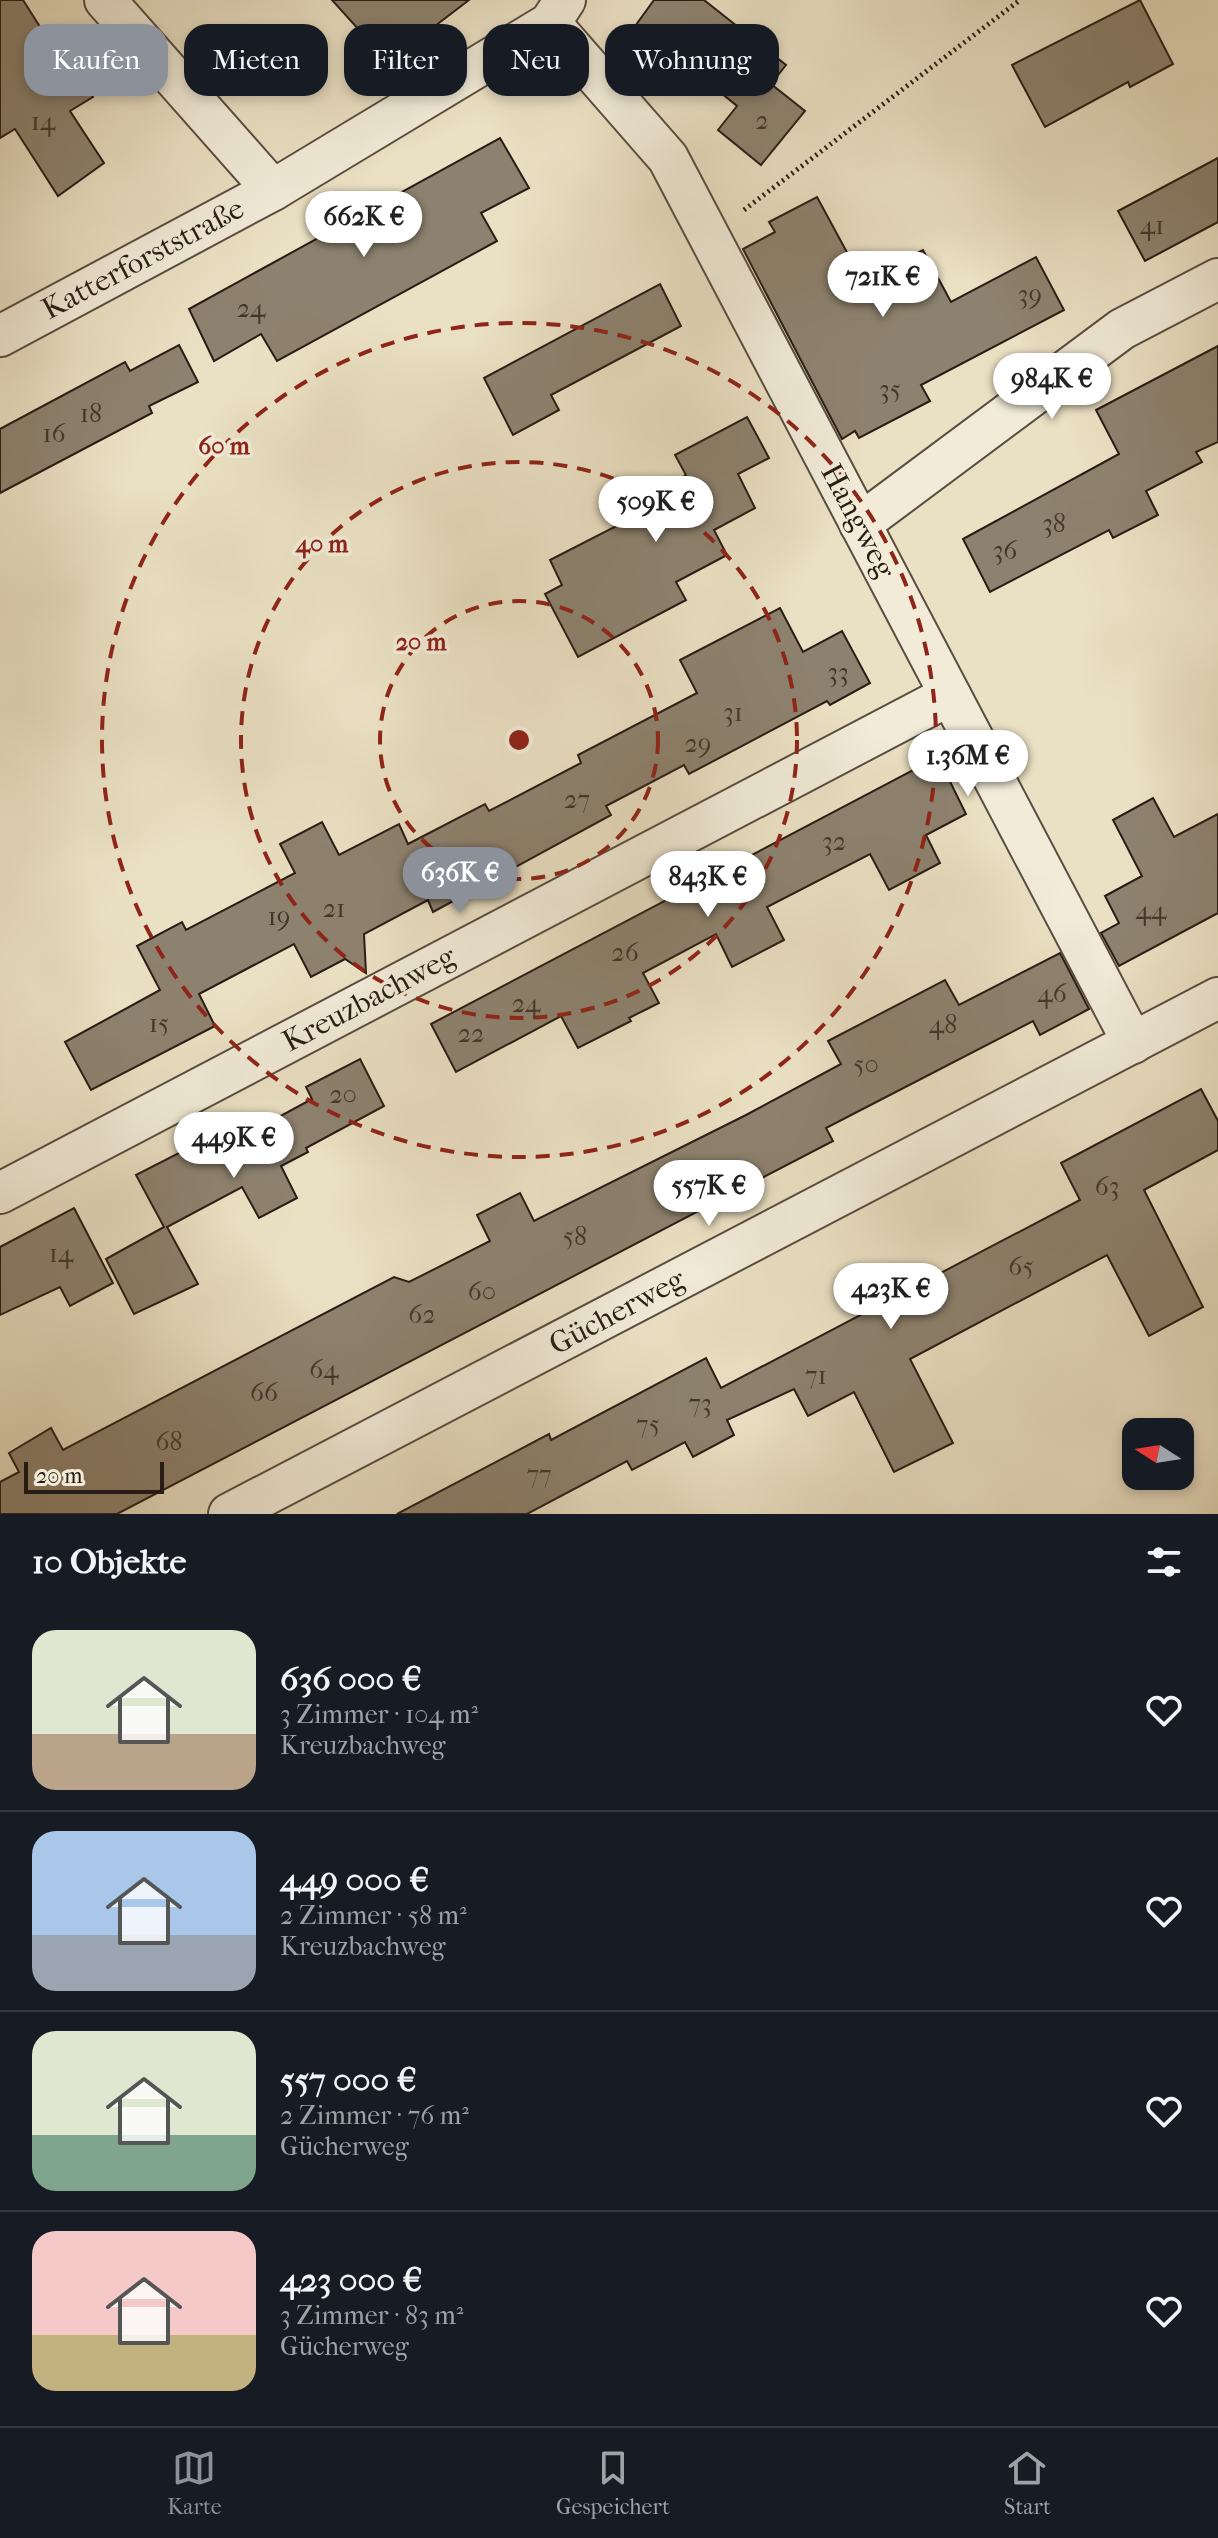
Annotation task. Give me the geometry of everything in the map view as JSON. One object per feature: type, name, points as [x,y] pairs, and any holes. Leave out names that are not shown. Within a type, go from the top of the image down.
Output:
[{"type":"street","points":[[105,0],[273,190]]},
{"type":"street","name":"Katterforststraße","points":[[0,336],[273,190],[558,11]]},
{"type":"street","name":"Hangweg","points":[[558,11],[668,158],[712,235],[1133,1043]]},
{"type":"street","points":[[860,524],[1122,329],[1218,279]]},
{"type":"street","name":"Kreuzbachweg","points":[[0,1193],[950,695]]},
{"type":"street","name":"Gücherweg","points":[[229,1514],[1218,998]]},
{"type":"path","points":[[712,235],[1020,0]]},
{"type":"building","points":[[0,0],[23,0],[38,24],[24,24],[24,96],[92,96],[70,111],[104,163],[58,196],[15,129],[0,138]]},
{"type":"building","points":[[332,0],[469,0],[438,24],[354,24]]},
{"type":"building","points":[[654,0],[704,0],[734,24],[637,24]]},
{"type":"building","points":[[1140,0],[1173,64],[1130,87],[1128,82],[1045,127],[1012,65]]},
{"type":"building","points":[[779,59],[786,65],[779,74]]},
{"type":"building","points":[[779,90],[805,111],[761,165],[718,130],[737,106],[725,96],[779,96]]},
{"type":"building","points":[[500,138],[529,188],[481,213],[497,241],[277,361],[261,334],[214,361],[189,309]]},
{"type":"building","points":[[1218,158],[1218,222],[1145,261],[1118,211]]},
{"type":"building","points":[[817,197],[862,280],[923,250],[951,302],[1036,257],[1064,310],[921,385],[930,401],[859,438],[855,431],[842,439],[743,249],[775,232],[769,222]]},
{"type":"building","points":[[660,284],[681,326],[551,395],[559,410],[513,435],[484,378]]},
{"type":"building","points":[[179,345],[198,382],[149,406],[152,413],[0,493],[0,429],[125,362],[130,371]]},
{"type":"building","points":[[1218,346],[1218,442],[1196,452],[1202,462],[1146,491],[1158,515],[1113,538],[1109,530],[990,592],[963,539],[1119,454],[1096,410]]},
{"type":"building","points":[[747,417],[769,458],[738,474],[755,508],[714,530],[727,555],[676,582],[686,600],[578,657],[545,594],[562,585],[550,560],[671,498],[665,487],[686,475],[675,455]]},
{"type":"building","points":[[780,608],[803,652],[842,631],[870,683],[830,705],[827,701],[689,774],[684,765],[606,806],[611,815],[433,912],[428,900],[364,934],[366,973],[345,959],[311,977],[294,944],[199,994],[215,1026],[91,1090],[65,1042],[160,990],[137,946],[182,922],[186,930],[295,873],[280,844],[322,822],[339,855],[399,824],[408,844],[485,804],[489,811],[581,763],[578,755],[697,693],[680,660]]},
{"type":"building","points":[[938,757],[966,814],[926,835],[940,863],[889,890],[870,854],[767,907],[784,940],[732,967],[716,934],[643,973],[659,1003],[629,1018],[631,1021],[578,1048],[561,1016],[456,1072],[431,1024]]},
{"type":"building","points":[[1153,798],[1174,837],[1218,814],[1218,913],[1119,966],[1101,933],[1119,923],[1105,896],[1142,876],[1113,820]]},
{"type":"building","points":[[1060,953],[1089,1009],[1040,1035],[1033,1021],[826,1128],[833,1141],[117,1514],[0,1514],[0,1482],[19,1472],[9,1453],[51,1428],[63,1450],[394,1277],[409,1282],[490,1241],[477,1215],[520,1193],[534,1221],[746,1115],[841,1064],[828,1041],[945,980],[959,1005]]},
{"type":"building","points":[[360,1059],[384,1106],[306,1148],[308,1152],[281,1166],[297,1198],[259,1218],[242,1187],[167,1227],[198,1284],[134,1314],[106,1259],[164,1227],[136,1175],[218,1133],[225,1146],[312,1099],[306,1087]]},
{"type":"building","points":[[1201,1089],[1218,1121],[1218,1150],[1144,1190],[1203,1307],[1149,1336],[1107,1255],[910,1359],[953,1443],[894,1472],[854,1392],[808,1416],[794,1389],[727,1420],[734,1435],[693,1457],[685,1442],[632,1470],[627,1461],[527,1514],[397,1514],[549,1434],[551,1440],[706,1358],[721,1388],[1080,1200],[1061,1163]]},
{"type":"building","points":[[74,1208],[113,1283],[70,1306],[60,1287],[0,1315],[0,1247]]}]
